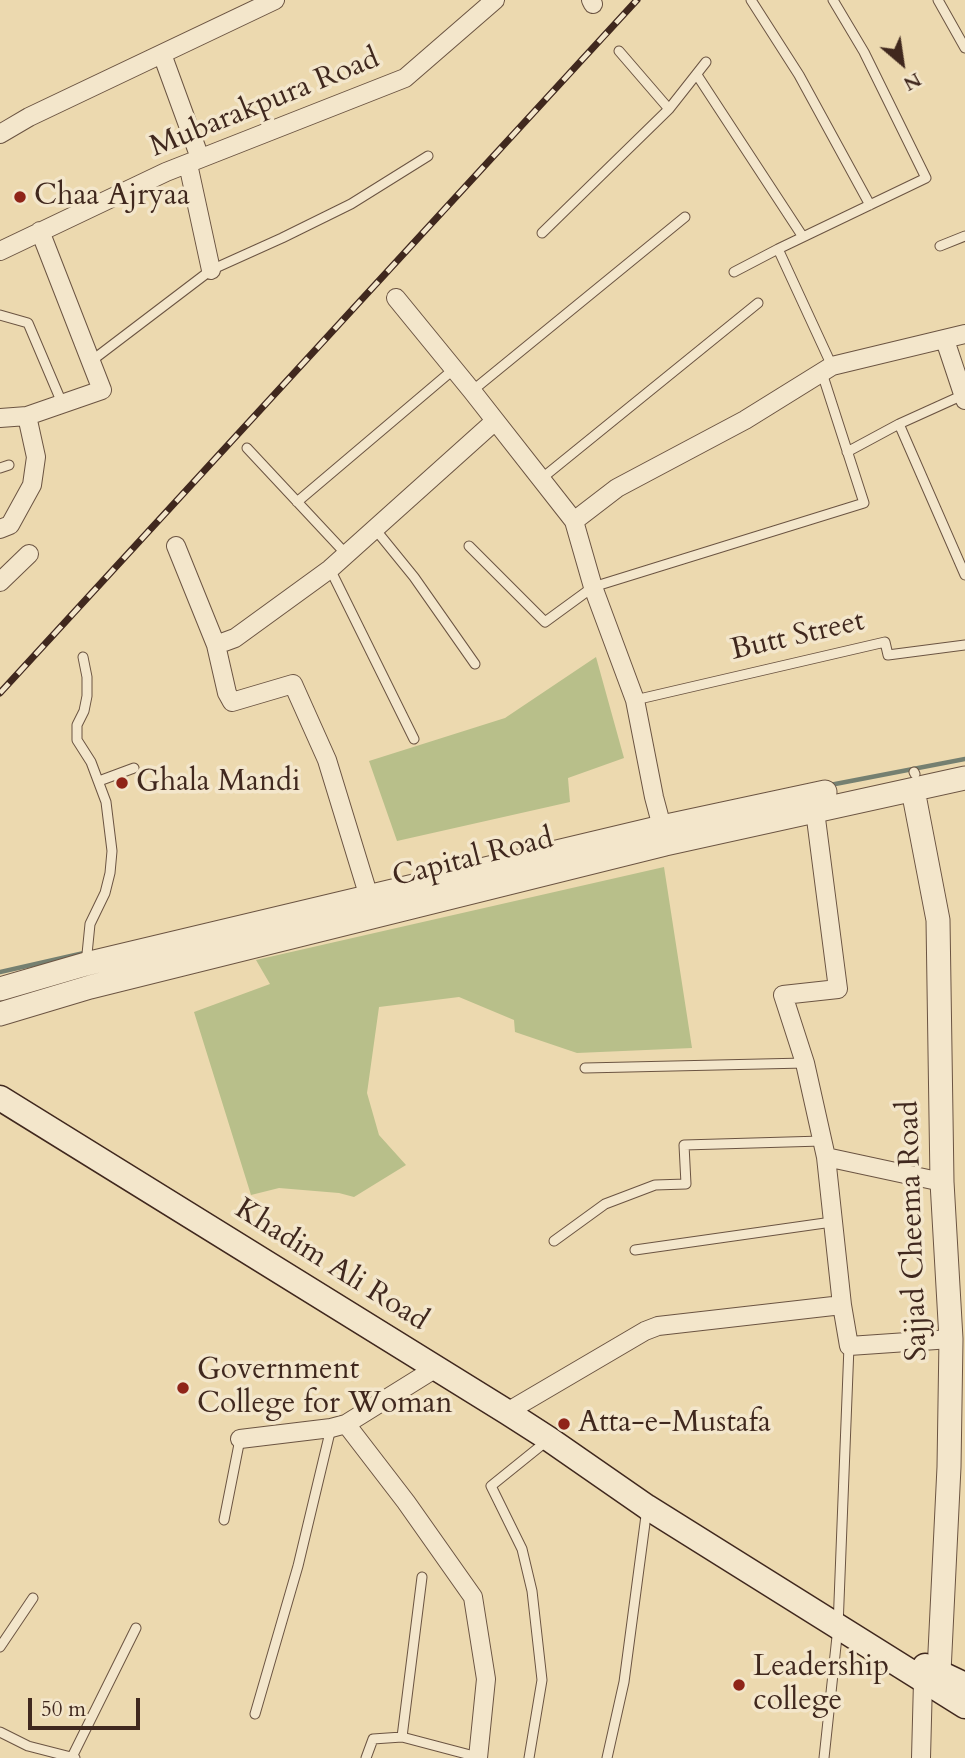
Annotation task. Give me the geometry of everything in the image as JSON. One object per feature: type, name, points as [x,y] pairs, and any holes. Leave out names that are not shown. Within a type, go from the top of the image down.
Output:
[{"type":"main road","name":"Khadim Ali Road","points":[[0,1098],[507,1412],[647,1507],[838,1627],[931,1676],[965,1685]]},
{"type":"main road","name":"Khadim Ali Road","points":[[931,1676],[965,1706]]},
{"type":"street","points":[[0,134],[29,117],[275,0]]},
{"type":"street","name":"Mubarakpura Road","points":[[0,251],[166,172],[405,78],[495,0]]},
{"type":"street","points":[[162,54],[194,161],[211,270]]},
{"type":"street","points":[[0,418],[27,416],[102,390],[40,231]]},
{"type":"street","points":[[396,298],[574,521],[593,587],[635,700],[663,835]]},
{"type":"street","points":[[574,521],[617,488],[745,420],[827,370],[965,334]]},
{"type":"street","points":[[945,340],[964,397]]},
{"type":"street","points":[[0,528],[10,526],[33,485],[36,457],[27,416]]},
{"type":"street","points":[[216,645],[235,638],[330,569],[495,421]]},
{"type":"street","points":[[176,546],[216,645],[227,693],[232,702],[293,684],[327,760],[369,897]]},
{"type":"street","points":[[0,582],[29,554]]},
{"type":"street","points":[[0,989],[87,956],[663,835],[914,778],[965,763]]},
{"type":"street","name":"Capital Road","points":[[0,1014],[90,987],[663,835],[815,811],[914,778],[965,778]]},
{"type":"street","name":"Sajjad Cheema Road","points":[[914,778],[938,920],[942,1182],[958,1338],[957,1467],[931,1676]]},
{"type":"street","points":[[815,811],[838,989],[783,995],[805,1063],[824,1149],[849,1346],[958,1338]]},
{"type":"street","points":[[87,956],[90,987]]},
{"type":"street","points":[[824,1149],[942,1182]]},
{"type":"street","points":[[507,1412],[658,1326],[842,1305]]},
{"type":"street","points":[[240,1439],[338,1426],[436,1368]]},
{"type":"street","points":[[338,1426],[406,1502],[473,1597],[486,1679],[479,1758]]},
{"type":"street","points":[[921,1758],[931,1676]]},
{"type":"lane","points":[[751,0],[799,75],[870,205]]},
{"type":"lane","points":[[734,272],[926,178],[864,52],[833,0]]},
{"type":"lane","points":[[938,0],[964,44]]},
{"type":"lane","points":[[619,51],[668,108]]},
{"type":"lane","points":[[542,233],[668,108],[706,62]]},
{"type":"lane","points":[[697,75],[803,237]]},
{"type":"lane","points":[[90,362],[211,270],[351,204],[428,156]]},
{"type":"lane","points":[[472,391],[685,217]]},
{"type":"lane","points":[[940,246],[965,236]]},
{"type":"lane","points":[[470,546],[545,622],[593,587],[864,503],[847,452],[827,370],[778,249]]},
{"type":"lane","points":[[541,480],[758,303]]},
{"type":"lane","points":[[0,315],[28,323],[62,403]]},
{"type":"lane","points":[[297,502],[454,369]]},
{"type":"lane","points":[[847,452],[900,424],[964,397]]},
{"type":"lane","points":[[900,424],[965,575]]},
{"type":"lane","points":[[247,448],[346,554]]},
{"type":"lane","points":[[375,529],[414,577],[475,664]]},
{"type":"lane","points":[[330,569],[414,739]]},
{"type":"lane","name":"Butt Street","points":[[635,700],[885,642],[888,654],[965,645]]},
{"type":"lane","points":[[83,657],[87,696],[77,725],[78,740],[91,762],[106,802],[111,850],[110,873],[105,893],[90,924],[87,956]]},
{"type":"lane","points":[[99,781],[134,768]]},
{"type":"lane","points":[[585,1068],[805,1063]]},
{"type":"lane","points":[[554,1241],[605,1204],[655,1185],[686,1184],[684,1145],[824,1149]]},
{"type":"lane","points":[[635,1250],[832,1222]]},
{"type":"lane","points":[[824,1758],[838,1627],[849,1346]]},
{"type":"lane","points":[[255,1714],[338,1426]]},
{"type":"lane","points":[[224,1520],[240,1439]]},
{"type":"lane","points":[[529,1758],[542,1680],[532,1591],[522,1549],[491,1486],[549,1439]]},
{"type":"lane","points":[[607,1758],[624,1682],[647,1507]]},
{"type":"lane","points":[[402,1737],[422,1577]]},
{"type":"lane","points":[[0,1647],[33,1598]]},
{"type":"lane","points":[[0,1732],[28,1746],[74,1758],[136,1628]]},
{"type":"lane","points":[[366,1758],[373,1739],[402,1737],[479,1758]]},
{"type":"green space","points":[[596,657],[624,758],[568,778],[570,802],[397,841],[369,761],[505,718]]},
{"type":"green space","points":[[664,867],[692,1048],[577,1053],[515,1032],[514,1020],[459,997],[379,1007],[367,1093],[379,1135],[406,1165],[354,1197],[339,1193],[279,1188],[251,1195],[194,1012],[270,984],[256,960]]},
{"type":"waterway","points":[[830,785],[965,759]]},
{"type":"waterway","points":[[0,972],[84,953]]},
{"type":"railway","points":[[0,693],[637,0]]},
{"type":"place","name":"Chaa Ajryaa","points":[[20,197]]},
{"type":"place","name":"Ghala Mandi","points":[[122,783]]},
{"type":"place","name":"Government College for Woman","points":[[183,1388]]},
{"type":"place","name":"Atta-e-Mustafa","points":[[564,1424]]},
{"type":"place","name":"Leadership college","points":[[739,1685]]}]
